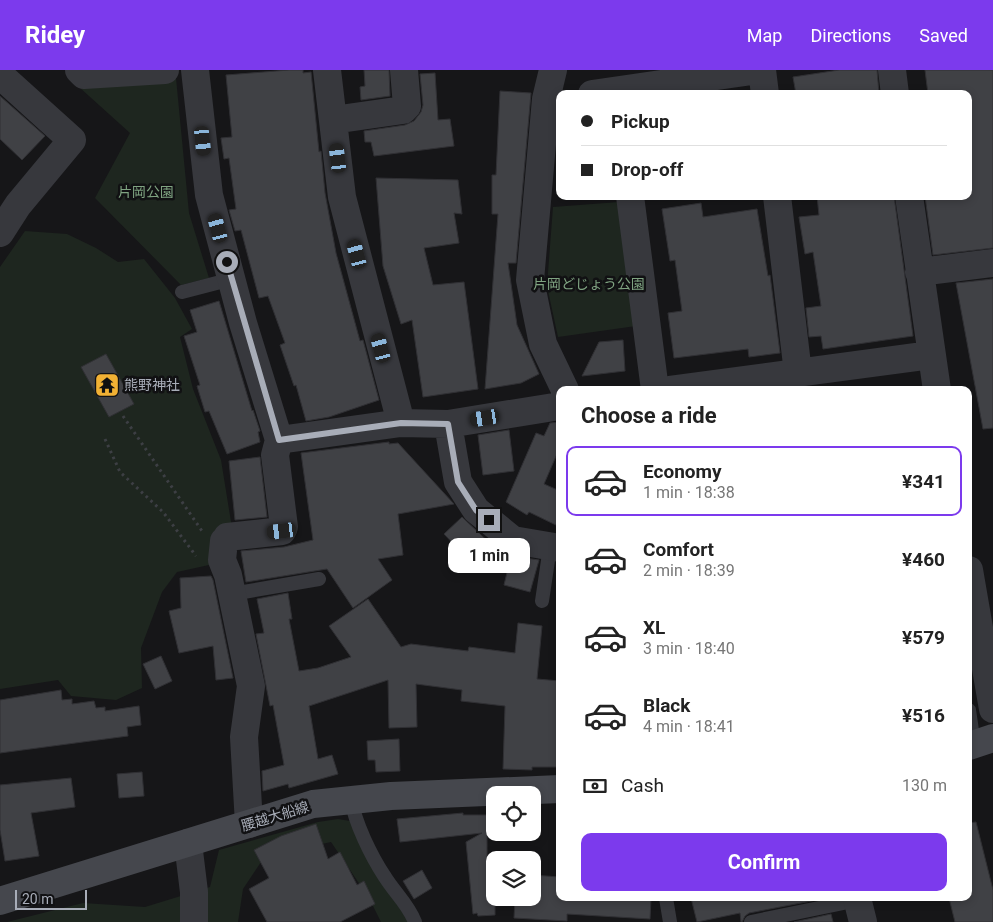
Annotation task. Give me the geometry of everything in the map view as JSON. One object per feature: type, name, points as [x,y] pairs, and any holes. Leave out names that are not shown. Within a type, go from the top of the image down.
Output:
[{"type":"main road","name":"腰越大船線","points":[[0,901],[313,804],[351,799],[556,789]]},
{"type":"street","points":[[78,70],[84,75],[165,70]]},
{"type":"street","points":[[195,70],[209,195],[279,440],[275,455],[284,527],[282,531],[224,551],[251,686],[244,737],[249,824]]},
{"type":"street","points":[[327,70],[342,197],[401,423]]},
{"type":"street","points":[[333,120],[402,110],[407,106],[404,70]]},
{"type":"street","points":[[553,70],[553,98],[530,280],[543,344],[563,386]]},
{"type":"street","points":[[629,90],[760,70],[764,90]]},
{"type":"street","points":[[892,70],[894,90]]},
{"type":"street","points":[[0,75],[72,140],[4,219]]},
{"type":"street","points":[[631,200],[654,386]]},
{"type":"street","points":[[777,200],[798,373]]},
{"type":"street","points":[[910,200],[936,386]]},
{"type":"street","points":[[919,272],[993,263]]},
{"type":"street","points":[[700,386],[931,355]]},
{"type":"street","points":[[279,440],[401,423],[448,424],[556,407]]},
{"type":"street","points":[[448,424],[458,482],[476,510],[514,540],[555,547]]},
{"type":"street","points":[[972,587],[993,709]]},
{"type":"street","points":[[188,843],[194,892],[194,922]]},
{"type":"lane","points":[[182,292],[232,279]]},
{"type":"lane","points":[[542,601],[555,547]]},
{"type":"lane","points":[[232,594],[319,579]]},
{"type":"lane","points":[[972,720],[979,743]]},
{"type":"lane","points":[[351,799],[354,817],[384,877],[410,908],[415,922]]},
{"type":"lane","points":[[666,901],[670,922]]},
{"type":"lane","points":[[751,922],[859,906]]},
{"type":"path","points":[[105,440],[120,472],[163,512],[197,558],[224,551],[123,416]]},
{"type":"green space","name":"片岡公園","points":[[176,78],[189,213],[209,278],[181,285],[95,198],[130,133],[79,87]]},
{"type":"green space","name":"片岡どじょう公園","points":[[619,202],[636,326],[558,337],[547,286],[553,207]]},
{"type":"green space","points":[[25,231],[67,234],[96,248],[118,262],[144,259],[175,298],[192,329],[180,337],[193,389],[221,460],[232,528],[211,553],[209,565],[177,572],[162,592],[141,648],[142,688],[116,700],[71,696],[58,680],[0,689],[0,267]]},
{"type":"green space","points":[[338,819],[350,821],[376,874],[409,922],[381,922],[369,898],[331,842],[265,856],[243,889],[238,922],[7,922],[83,903],[145,907],[210,887],[219,850],[318,822]]},
{"type":"building","points":[[303,70],[303,73],[311,72],[319,152],[321,151],[325,193],[336,253],[360,341],[363,340],[379,400],[329,417],[306,421],[296,385],[294,386],[280,345],[285,343],[268,296],[259,298],[241,230],[235,231],[229,210],[236,209],[229,158],[224,159],[221,138],[232,137],[226,75]]},
{"type":"building","points":[[364,70],[389,70],[390,96],[361,100],[360,87],[365,86]]},
{"type":"building","points":[[839,70],[877,70],[879,90],[795,90],[793,77]]},
{"type":"building","points":[[925,70],[993,70],[993,248],[933,255],[926,200],[972,200],[972,90],[928,90]]},
{"type":"building","points":[[435,73],[438,120],[450,119],[454,146],[374,156],[371,142],[365,142],[364,131],[405,125],[414,121],[421,112],[423,105],[420,74]]},
{"type":"building","points":[[500,91],[531,93],[516,263],[508,263],[517,325],[539,374],[521,383],[485,389],[498,214],[492,214],[492,175],[496,175]]},
{"type":"building","points":[[0,96],[45,136],[22,160],[0,139]]},
{"type":"building","points":[[376,178],[458,180],[462,214],[454,213],[459,243],[424,248],[433,285],[464,282],[478,389],[423,397],[412,320],[401,324],[383,266]]},
{"type":"building","points":[[817,200],[895,200],[913,336],[823,349],[821,336],[809,337],[806,308],[821,306],[813,252],[805,254],[799,217],[819,215]]},
{"type":"building","points":[[701,203],[703,217],[757,209],[768,276],[770,275],[780,353],[749,357],[748,349],[674,358],[668,313],[682,311],[675,260],[670,261],[662,209]]},
{"type":"building","points":[[993,279],[993,428],[983,429],[956,283]]},
{"type":"building","points":[[219,301],[252,411],[260,431],[258,432],[260,442],[227,454],[209,411],[205,412],[197,386],[200,385],[184,336],[197,332],[190,310]]},
{"type":"building","points":[[623,340],[625,371],[582,376],[599,342]]},
{"type":"building","points":[[106,354],[134,404],[109,417],[81,367]]},
{"type":"building","points":[[556,422],[556,456],[544,484],[556,489],[556,525],[529,512],[527,515],[506,502],[536,433],[544,436],[550,423]]},
{"type":"building","points":[[509,430],[514,471],[483,475],[478,435]]},
{"type":"building","points":[[389,442],[389,444],[398,443],[454,504],[398,514],[403,555],[378,559],[392,580],[353,608],[327,569],[246,582],[241,551],[284,547],[313,540],[301,453]]},
{"type":"building","points":[[260,457],[267,517],[235,520],[229,461]]},
{"type":"building","points":[[462,517],[497,550],[477,569],[444,534]]},
{"type":"building","points":[[511,556],[539,560],[530,592],[504,585]]},
{"type":"building","points":[[211,576],[233,678],[216,680],[213,646],[179,653],[169,611],[181,608],[180,578]]},
{"type":"building","points":[[288,593],[292,619],[289,619],[299,671],[318,668],[351,657],[329,626],[368,599],[401,647],[411,644],[468,651],[469,647],[515,653],[518,623],[542,626],[537,679],[556,681],[556,767],[532,767],[532,770],[503,769],[505,706],[461,701],[462,690],[416,684],[417,727],[389,728],[388,680],[309,706],[318,759],[332,755],[338,774],[289,788],[288,784],[263,791],[262,771],[284,765],[273,705],[270,706],[256,634],[264,633],[257,599]]},
{"type":"building","points":[[161,656],[172,681],[155,689],[143,664]]},
{"type":"building","points":[[61,690],[62,700],[72,699],[72,704],[94,701],[96,708],[105,707],[105,711],[139,706],[141,725],[127,727],[128,736],[0,753],[0,700]]},
{"type":"building","points":[[399,739],[400,771],[376,772],[375,760],[368,760],[367,741]]},
{"type":"building","points":[[142,772],[144,796],[119,798],[117,774]]},
{"type":"building","points":[[71,778],[75,807],[31,813],[39,856],[5,861],[0,830],[0,785]]},
{"type":"building","points":[[463,813],[463,815],[486,815],[486,906],[495,906],[495,915],[478,916],[477,913],[473,914],[466,842],[482,833],[400,842],[397,819]]},
{"type":"building","points":[[976,822],[993,890],[993,922],[955,922],[950,901],[972,901],[972,823]]},
{"type":"building","points":[[316,824],[328,859],[340,852],[357,885],[364,881],[375,904],[340,922],[267,922],[249,889],[269,878],[254,850],[281,836]]},
{"type":"building","points":[[422,870],[432,888],[414,899],[403,881]]},
{"type":"building","points":[[541,876],[556,877],[556,901],[651,901],[650,919],[567,914],[567,921],[514,918],[515,906],[541,906]]},
{"type":"building","points":[[692,901],[811,901],[749,913],[742,922],[740,913],[697,922]]},
{"type":"building","points":[[831,914],[833,922],[794,922]]},
{"type":"place","name":"熊野神社","points":[[107,385]]},
{"type":"route","points":[[227,262],[243,323],[279,440],[401,423],[448,424],[458,482],[476,510],[489,520]]}]
